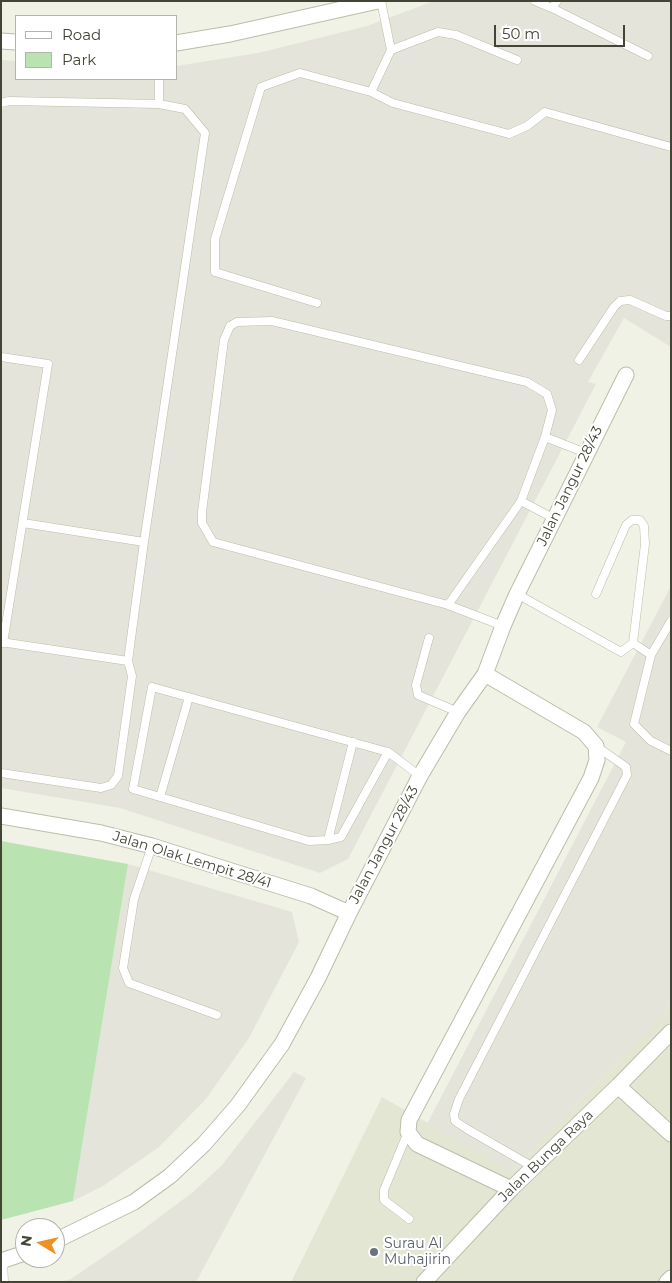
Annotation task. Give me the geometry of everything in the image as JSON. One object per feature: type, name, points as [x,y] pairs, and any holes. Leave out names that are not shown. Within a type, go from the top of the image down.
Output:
[{"type":"street","points":[[178,43],[230,34],[380,1]]},
{"type":"street","points":[[1,41],[15,42]]},
{"type":"street","name":"Jalan Jangur 28/43","points":[[65,1236],[134,1202],[170,1176],[204,1144],[238,1105],[282,1044],[318,978],[348,913],[420,776],[458,712],[485,674],[502,626],[517,594],[553,518],[626,375]]},
{"type":"street","points":[[485,674],[584,732],[596,746],[597,760],[591,778],[409,1120],[408,1132],[417,1144],[511,1189]]},
{"type":"street","name":"Jalan Olak Lempit 28/41","points":[[1,816],[100,833],[152,846],[311,896],[348,913]]},
{"type":"street","name":"Jalan Bunga Raya","points":[[424,1282],[511,1189],[671,1032]]},
{"type":"street","points":[[618,1086],[671,1134]]},
{"type":"street","points":[[2,1261],[15,1256]]},
{"type":"street","points":[[668,1282],[671,1278]]},
{"type":"lane","points":[[371,92],[391,50],[380,1]]},
{"type":"lane","points":[[535,1],[648,56]]},
{"type":"lane","points":[[552,8],[557,1]]},
{"type":"lane","points":[[391,50],[438,32],[456,35],[517,60]]},
{"type":"lane","points":[[317,303],[215,272],[215,239],[261,87],[300,73],[371,92],[394,103],[508,134],[527,126],[545,112],[671,147]]},
{"type":"lane","points":[[159,80],[159,104]]},
{"type":"lane","points":[[1,103],[9,101],[159,104],[185,109],[205,133],[144,542],[128,661],[132,676],[118,776],[111,785],[101,788],[1,773]]},
{"type":"lane","points":[[579,360],[620,300],[630,300],[666,316],[671,316]]},
{"type":"lane","points":[[448,605],[521,501],[545,438],[552,410],[546,394],[527,382],[272,322],[247,321],[237,322],[230,326],[224,340],[202,512],[202,523],[213,542],[448,605],[502,626]]},
{"type":"lane","points":[[1,357],[48,364],[2,642],[128,661]]},
{"type":"lane","points":[[545,438],[586,453]]},
{"type":"lane","points":[[521,501],[553,518]]},
{"type":"lane","points":[[517,594],[621,652],[633,643],[645,544],[644,526],[640,520],[632,520],[626,525],[596,594]]},
{"type":"lane","points":[[23,523],[144,542]]},
{"type":"lane","points":[[671,621],[651,655],[634,724],[651,741],[671,751]]},
{"type":"lane","points":[[429,638],[416,685],[418,695],[458,712]]},
{"type":"lane","points":[[633,643],[651,655]]},
{"type":"lane","points":[[388,752],[342,837],[328,840],[310,841],[133,788],[152,687],[388,752],[420,776]]},
{"type":"lane","points":[[160,797],[189,697]]},
{"type":"lane","points":[[328,840],[354,742]]},
{"type":"lane","points":[[533,1167],[466,1129],[455,1121],[454,1114],[459,1099],[627,775],[626,767],[596,746]]},
{"type":"lane","points":[[152,846],[134,899],[123,968],[126,976],[129,983],[217,1015]]},
{"type":"lane","points":[[408,1132],[384,1190],[384,1200],[410,1219]]},
{"type":"lane","points":[[2,1261],[4,1282]]},
{"type":"shaded area","points":[[434,1],[671,1],[671,347],[624,318],[588,382],[596,384],[348,859],[320,873],[120,808],[1,788],[1,60],[15,61],[15,80],[178,80],[178,66],[258,53],[367,26]]},
{"type":"shaded area","points":[[671,586],[671,1005],[513,1171],[427,1124],[626,742],[597,727]]},
{"type":"shaded area","points":[[128,864],[292,912],[299,942],[249,1038],[206,1099],[159,1147],[103,1186],[73,1201]]},
{"type":"shaded area","points":[[671,1005],[671,1282],[291,1282],[382,1097],[513,1171]]},
{"type":"shaded area","points":[[294,1072],[306,1078],[196,1282],[59,1282],[71,1279],[141,1231],[193,1192],[222,1165]]},
{"type":"green space","points":[[1,841],[128,864],[73,1201],[1,1220]]},
{"type":"place","name":"Surau Al Muhajirin","points":[[374,1252]]}]
